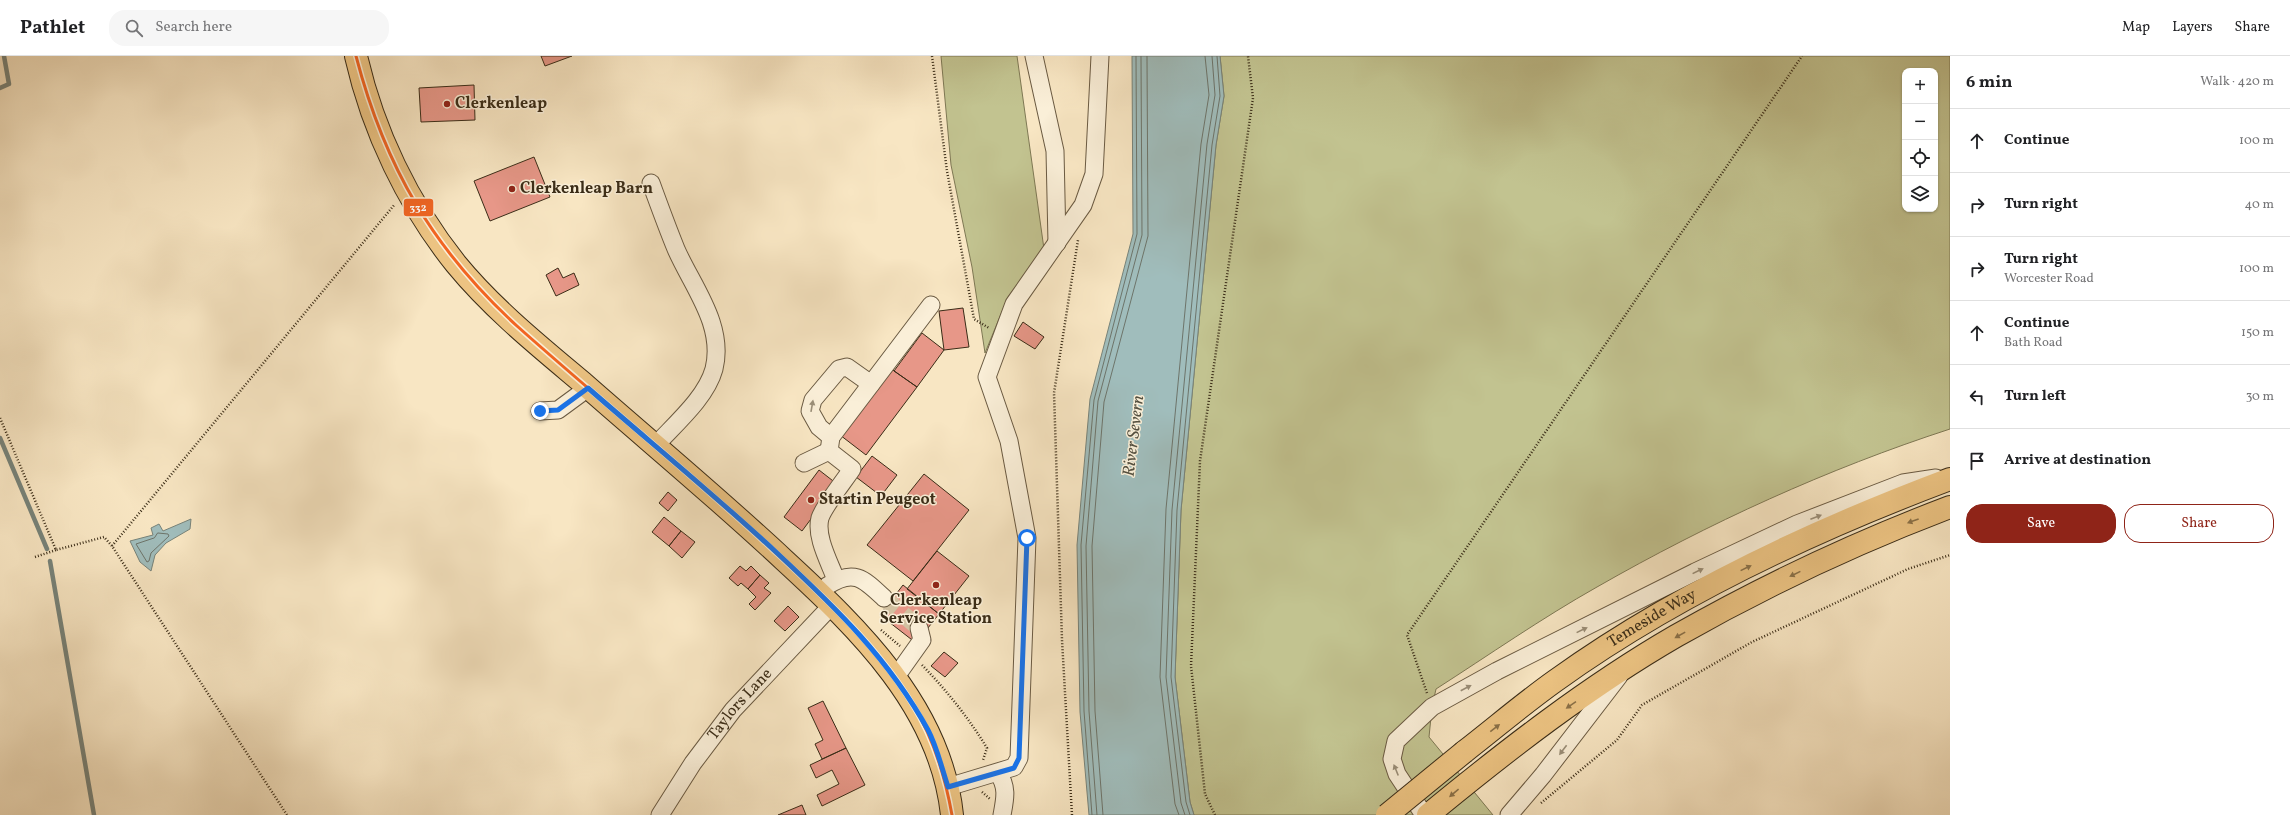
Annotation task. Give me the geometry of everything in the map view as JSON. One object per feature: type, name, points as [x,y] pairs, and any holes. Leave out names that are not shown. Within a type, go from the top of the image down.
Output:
[{"type":"main road","points":[[356,56],[372,114],[389,156],[410,196],[456,265],[493,304],[588,388],[748,526],[829,592],[872,646],[895,678],[929,732],[948,787],[952,815]]},
{"type":"main road","name":"Temeside Way","points":[[1387,815],[1464,752],[1555,681],[1663,613],[1820,532],[1950,477]]},
{"type":"main road","name":"Temeside Way","points":[[1428,815],[1480,772],[1568,707],[1676,637],[1818,562],[1906,524],[1950,508]]},
{"type":"street","points":[[1034,56],[1055,151],[1057,243]]},
{"type":"street","points":[[948,787],[1014,768],[1019,758],[1027,538],[1009,441],[987,377],[1014,304],[1083,205],[1094,174],[1100,56]]},
{"type":"street","points":[[651,183],[676,249],[707,312],[716,341],[714,369],[700,396],[655,446]]},
{"type":"street","points":[[804,463],[830,444],[871,384],[931,305]]},
{"type":"street","points":[[829,592],[820,530],[820,518],[852,469],[830,444],[810,411],[813,400],[839,369],[847,367],[871,384]]},
{"type":"street","points":[[540,411],[558,410],[588,388]]},
{"type":"street","points":[[1424,815],[1397,774],[1392,759],[1396,741],[1432,707],[1497,671],[1695,572],[1797,524],[1903,483],[1950,477]]},
{"type":"street","points":[[829,592],[846,576],[856,576],[866,580],[884,598]]},
{"type":"street","name":"Taylors Lane","points":[[660,815],[693,763],[733,710],[829,592]]},
{"type":"street","points":[[895,678],[922,640],[919,628]]},
{"type":"street","points":[[1509,815],[1543,775],[1624,670]]},
{"type":"street","points":[[998,773],[1004,782],[1003,811]]},
{"type":"path","points":[[932,56],[947,171],[974,318],[1002,336]]},
{"type":"path","points":[[1215,815],[1205,794],[1191,666],[1200,461],[1253,98],[1248,56]]},
{"type":"path","points":[[1432,707],[1407,635],[1802,56]]},
{"type":"path","points":[[112,546],[391,206],[410,196]]},
{"type":"path","points":[[1072,815],[1062,640],[1054,393],[1078,236]]},
{"type":"path","points":[[0,418],[56,550]]},
{"type":"path","points":[[35,557],[104,537],[112,546],[287,815]]},
{"type":"path","points":[[1539,805],[1617,740],[1642,705],[1752,642],[1908,569],[1950,555]]},
{"type":"path","points":[[880,629],[911,655],[951,696],[969,719],[987,748],[982,761],[976,764],[982,792],[1003,811]]},
{"type":"green space","points":[[941,56],[1017,56],[1044,249],[1008,297],[985,353],[972,267],[951,165]]},
{"type":"green space","points":[[1220,56],[1950,56],[1950,429],[1814,480],[1725,519],[1639,563],[1576,599],[1436,689],[1432,707],[1429,737],[1493,815],[1194,815],[1190,802],[1175,677],[1181,510],[1216,145],[1224,96]]},
{"type":"water","name":"River Severn","points":[[1132,56],[1220,56],[1224,96],[1216,145],[1181,510],[1175,677],[1190,802],[1194,815],[1089,815],[1080,712],[1077,545],[1090,399],[1133,234]]},
{"type":"water","points":[[191,519],[190,529],[166,543],[155,555],[151,571],[140,562],[130,541],[153,535],[151,528],[159,524],[163,531]]},
{"type":"building","points":[[541,56],[572,56],[545,66]]},
{"type":"building","name":"Clerkenleap","points":[[474,85],[475,120],[421,122],[419,88]]},
{"type":"building","name":"Clerkenleap Barn","points":[[534,157],[550,197],[490,221],[474,181]]},
{"type":"building","points":[[558,268],[563,278],[574,273],[579,285],[556,296],[546,275]]},
{"type":"building","points":[[963,308],[969,347],[944,350],[939,311]]},
{"type":"building","points":[[1023,322],[1044,337],[1035,349],[1014,336]]},
{"type":"building","points":[[922,333],[944,350],[917,387],[894,371]]},
{"type":"building","points":[[890,368],[917,387],[866,455],[840,435]]},
{"type":"building","points":[[872,456],[897,475],[881,496],[856,477]]},
{"type":"building","name":"Startin Peugeot","points":[[819,470],[837,484],[802,531],[784,517]]},
{"type":"building","points":[[924,474],[969,510],[913,581],[867,545]]},
{"type":"building","points":[[668,492],[677,500],[668,511],[659,503]]},
{"type":"building","points":[[664,517],[681,531],[669,546],[652,532]]},
{"type":"building","points":[[681,531],[695,542],[682,558],[669,546]]},
{"type":"building","name":"Clerkenleap Service Station","points":[[937,551],[969,576],[939,614],[907,589]]},
{"type":"building","points":[[740,566],[746,571],[751,566],[760,575],[748,589],[741,583],[738,586],[729,578]]},
{"type":"building","points":[[760,575],[769,583],[764,588],[771,593],[755,610],[749,604],[756,597],[748,589]]},
{"type":"building","points":[[903,585],[939,614],[916,643],[880,615]]},
{"type":"building","points":[[788,606],[799,617],[785,631],[774,621]]},
{"type":"building","points":[[944,652],[958,663],[945,677],[931,666]]},
{"type":"building","points":[[823,701],[846,748],[822,759],[815,744],[823,740],[808,708]]},
{"type":"building","points":[[846,748],[865,785],[822,806],[817,795],[839,784],[832,770],[816,778],[810,765]]},
{"type":"building","points":[[802,805],[806,815],[778,815]]},
{"type":"waterway","points":[[0,88],[9,84],[4,56]]},
{"type":"waterway","points":[[0,438],[47,549]]},
{"type":"waterway","points":[[50,561],[94,815]]},
{"type":"tunnel","points":[[884,598],[919,628]]},
{"type":"transit line","name":"332","points":[[356,56],[368,96],[382,134],[398,170],[416,204],[460,267],[487,297],[517,326],[741,520],[792,567],[848,622],[866,642],[899,683],[927,731],[938,758],[952,815]]},
{"type":"place","name":"Clerkenleap","points":[[447,104]]},
{"type":"place","name":"Clerkenleap Barn","points":[[512,189]]},
{"type":"place","name":"Startin Peugeot","points":[[811,500]]},
{"type":"place","name":"Clerkenleap Service Station","points":[[936,585]]},
{"type":"route","points":[[540,411],[558,410],[588,388],[748,526],[833,604],[872,646],[906,693],[929,732],[948,787],[1014,768],[1019,758],[1021,663],[1027,538]]}]
